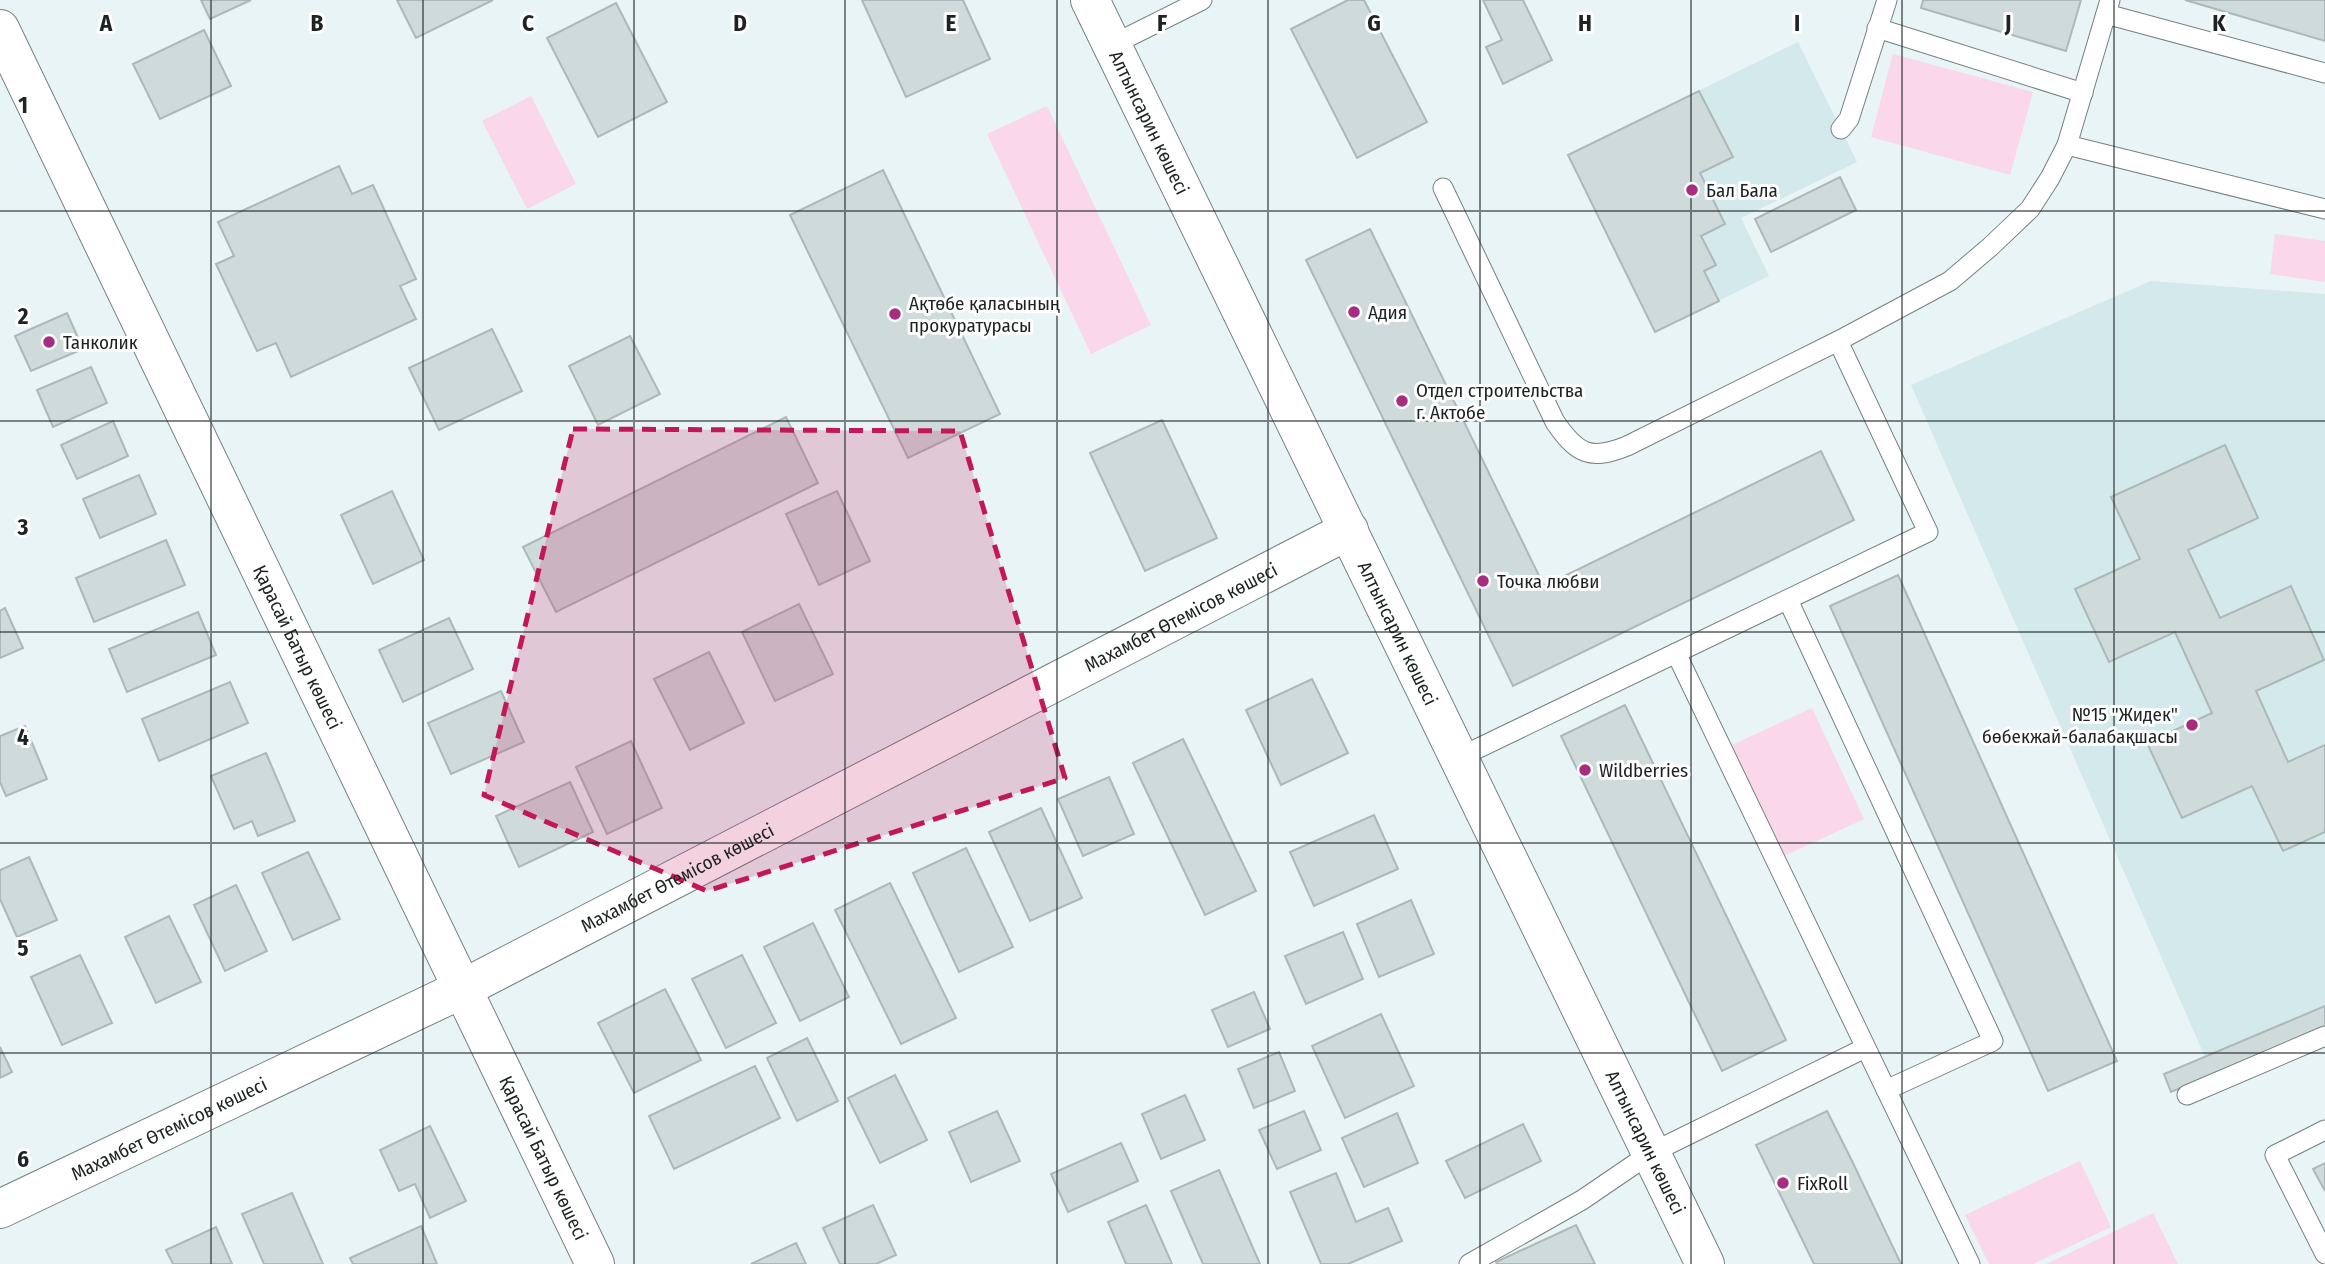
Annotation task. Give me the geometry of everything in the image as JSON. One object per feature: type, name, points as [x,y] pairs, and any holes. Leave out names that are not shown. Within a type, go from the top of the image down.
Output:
[{"type":"street","name":"Алтынсарин көшесі","points":[[1090,0],[1705,1264]]},
{"type":"street","name":"Қарасай Батыр көшесі","points":[[0,29],[595,1264]]},
{"type":"street","name":"Махамбет Өтемісов көшесі","points":[[0,1209],[462,989],[1349,530]]},
{"type":"lane","points":[[1112,44],[1202,0]]},
{"type":"lane","points":[[1841,129],[1849,119],[1887,0]]},
{"type":"lane","points":[[1443,188],[1555,422],[1568,441],[1587,453],[1607,454],[1838,341],[1950,281],[1990,247],[2030,209],[2067,145],[2108,7],[2325,73]]},
{"type":"lane","points":[[1877,28],[2083,93]]},
{"type":"lane","points":[[2067,145],[2325,209]]},
{"type":"lane","points":[[1460,757],[1928,532],[1838,341]]},
{"type":"lane","points":[[1788,600],[1993,1041],[1886,1090]]},
{"type":"lane","points":[[1676,653],[1970,1264]]},
{"type":"lane","points":[[2187,1095],[2325,1036]]},
{"type":"lane","points":[[1469,1264],[1582,1200],[1651,1153],[1865,1048]]},
{"type":"lane","points":[[2325,1129],[2275,1155],[2325,1254]]},
{"type":"highlighted area","points":[[573,429],[960,431],[1065,778],[707,891],[484,795]]},
{"type":"shaded area","name":"Бал Бала","points":[[1798,42],[1857,162],[1741,218],[1769,276],[1655,332],[1568,155]]},
{"type":"shaded area","points":[[1893,54],[2033,92],[2010,175],[1871,137]]},
{"type":"shaded area","points":[[531,96],[576,184],[527,209],[482,121]]},
{"type":"shaded area","points":[[1047,106],[1151,325],[1091,354],[987,134]]},
{"type":"shaded area","points":[[2275,234],[2325,241],[2325,282],[2270,274]]},
{"type":"shaded area","name":"№15 \"Жидек\" бөбекжай-балабақшасы","points":[[2151,281],[2325,294],[2325,1006],[2205,1057],[1911,385]]},
{"type":"shaded area","points":[[1812,708],[1864,819],[1782,857],[1730,746]]},
{"type":"shaded area","points":[[2080,1161],[2111,1227],[2033,1264],[1989,1264],[1965,1215]]},
{"type":"shaded area","points":[[2153,1213],[2178,1264],[2046,1264]]},
{"type":"building","points":[[201,0],[251,0],[210,19]]},
{"type":"building","points":[[397,0],[493,0],[416,38]]},
{"type":"building","points":[[862,0],[963,0],[990,59],[906,97]]},
{"type":"building","points":[[1348,0],[1364,0],[1427,122],[1357,158],[1291,29]]},
{"type":"building","points":[[1483,0],[1523,0],[1552,60],[1503,84],[1486,47],[1502,40]]},
{"type":"building","points":[[1923,0],[2081,0],[2066,51],[1921,8]]},
{"type":"building","points":[[2185,0],[2325,0],[2325,41]]},
{"type":"building","points":[[616,3],[667,102],[598,137],[547,38]]},
{"type":"building","points":[[204,30],[231,86],[160,119],[133,64]]},
{"type":"building","points":[[1699,91],[1733,157],[1700,173],[1725,224],[1701,236],[1716,265],[1704,271],[1719,301],[1655,332],[1568,155]]},
{"type":"building","points":[[339,166],[352,194],[373,185],[416,279],[400,286],[416,319],[291,377],[276,343],[257,351],[216,264],[234,256],[218,222]]},
{"type":"building","name":"Ақтөбе қаласының прокуратурасы","points":[[883,170],[1000,414],[908,458],[790,215]]},
{"type":"building","points":[[1840,177],[1856,210],[1771,252],[1755,219]]},
{"type":"building","points":[[1370,229],[1544,586],[1821,451],[1854,520],[1513,686],[1306,260]]},
{"type":"building","name":"Танколик","points":[[67,313],[83,349],[31,371],[15,336]]},
{"type":"building","points":[[492,329],[522,391],[439,430],[409,368]]},
{"type":"building","points":[[630,336],[660,394],[598,425],[569,366]]},
{"type":"building","points":[[91,367],[107,403],[53,427],[37,390]]},
{"type":"building","points":[[786,417],[818,483],[556,612],[523,547]]},
{"type":"building","points":[[1162,420],[1217,538],[1145,571],[1090,453]]},
{"type":"building","points":[[113,421],[128,456],[77,479],[61,445]]},
{"type":"building","points":[[2225,445],[2258,518],[2188,550],[2220,618],[2291,586],[2324,660],[2256,691],[2288,762],[2325,745],[2325,832],[2283,851],[2252,786],[2182,818],[2147,743],[2212,713],[2175,632],[2109,662],[2075,589],[2140,559],[2111,497]]},
{"type":"building","points":[[139,475],[156,514],[100,538],[83,499]]},
{"type":"building","points":[[392,491],[424,560],[373,584],[341,515]]},
{"type":"building","points":[[837,491],[870,561],[819,585],[786,514]]},
{"type":"building","points":[[166,540],[185,585],[94,622],[76,578]]},
{"type":"building","points":[[1898,575],[2117,1061],[2048,1091],[1830,606]]},
{"type":"building","points":[[799,604],[833,674],[775,701],[742,632]]},
{"type":"building","points":[[5,608],[23,648],[0,658],[0,611]]},
{"type":"building","points":[[198,612],[216,655],[127,692],[109,649]]},
{"type":"building","points":[[449,618],[473,669],[403,702],[379,650]]},
{"type":"building","points":[[709,652],[744,723],[690,750],[654,679]]},
{"type":"building","points":[[1312,679],[1348,753],[1281,785],[1246,710]]},
{"type":"building","points":[[230,682],[248,723],[159,761],[142,719]]},
{"type":"building","points":[[501,691],[524,742],[451,774],[428,723]]},
{"type":"building","points":[[1625,705],[1786,1040],[1722,1071],[1561,736]]},
{"type":"building","points":[[25,726],[47,779],[6,796],[0,782],[0,736]]},
{"type":"building","points":[[1183,739],[1256,891],[1205,915],[1133,763]]},
{"type":"building","points":[[631,741],[662,808],[607,834],[576,767]]},
{"type":"building","points":[[266,753],[295,821],[258,836],[252,821],[234,829],[211,776]]},
{"type":"building","points":[[1109,777],[1134,834],[1083,856],[1058,799]]},
{"type":"building","points":[[570,782],[593,832],[519,867],[496,816]]},
{"type":"building","points":[[1041,808],[1082,898],[1030,921],[989,832]]},
{"type":"building","points":[[1374,815],[1398,869],[1314,906],[1290,852]]},
{"type":"building","points":[[966,848],[1013,947],[959,972],[913,873]]},
{"type":"building","points":[[308,852],[340,919],[293,940],[262,873]]},
{"type":"building","points":[[29,857],[57,920],[17,937],[0,899],[0,870]]},
{"type":"building","points":[[890,883],[956,1018],[901,1044],[835,910]]},
{"type":"building","points":[[236,885],[267,951],[225,971],[194,905]]},
{"type":"building","points":[[1411,900],[1434,954],[1379,977],[1357,924]]},
{"type":"building","points":[[169,916],[201,982],[156,1003],[125,937]]},
{"type":"building","points":[[813,923],[849,997],[800,1021],[764,947]]},
{"type":"building","points":[[1343,932],[1363,979],[1306,1004],[1285,956]]},
{"type":"building","points":[[80,955],[112,1023],[62,1045],[31,977]]},
{"type":"building","points":[[742,955],[776,1023],[726,1048],[692,979]]},
{"type":"building","points":[[665,989],[701,1060],[634,1093],[598,1023]]},
{"type":"building","points":[[1254,992],[1270,1029],[1228,1047],[1212,1010]]},
{"type":"building","points":[[2325,1006],[2325,1027],[2171,1092],[2164,1074]]},
{"type":"building","points":[[1381,1014],[1414,1086],[1345,1118],[1312,1046]]},
{"type":"building","points":[[807,1038],[838,1101],[797,1121],[767,1058]]},
{"type":"building","points":[[0,1047],[12,1072],[0,1078]]},
{"type":"building","points":[[1279,1052],[1295,1091],[1254,1108],[1238,1069]]},
{"type":"building","points":[[755,1066],[780,1118],[674,1169],[649,1116]]},
{"type":"building","points":[[895,1075],[927,1140],[880,1163],[848,1098]]},
{"type":"building","points":[[1185,1095],[1205,1140],[1161,1159],[1142,1114]]},
{"type":"building","points":[[997,1111],[1020,1161],[971,1182],[949,1132]]},
{"type":"building","points":[[1304,1111],[1321,1150],[1277,1169],[1259,1130]]},
{"type":"building","points":[[1827,1111],[1901,1264],[1814,1264],[1756,1145]]},
{"type":"building","points":[[1397,1113],[1418,1163],[1364,1187],[1342,1138]]},
{"type":"building","points":[[1523,1124],[1541,1161],[1465,1198],[1446,1161]]},
{"type":"building","points":[[430,1126],[466,1201],[430,1218],[415,1184],[399,1191],[380,1150]]},
{"type":"building","points":[[1121,1143],[1138,1181],[1068,1212],[1051,1174]]},
{"type":"building","points":[[2325,1163],[2325,1191],[2313,1169]]},
{"type":"building","points":[[1219,1170],[1260,1264],[1203,1264],[1171,1191]]},
{"type":"building","points":[[1336,1173],[1356,1222],[1388,1208],[1402,1241],[1348,1264],[1321,1264],[1290,1192]]},
{"type":"building","points":[[292,1193],[323,1264],[264,1264],[242,1214]]},
{"type":"building","points":[[873,1205],[896,1255],[876,1264],[840,1264],[823,1228]]},
{"type":"building","points":[[1146,1205],[1172,1264],[1126,1264],[1108,1222]]},
{"type":"building","points":[[1576,1225],[1595,1264],[1496,1262]]},
{"type":"building","points":[[421,1226],[437,1264],[353,1264],[350,1258]]},
{"type":"building","points":[[216,1227],[232,1264],[173,1264],[166,1250]]},
{"type":"building","points":[[796,1243],[806,1264],[751,1264]]},
{"type":"place","name":"Бал Бала","points":[[1692,190]]},
{"type":"place","name":"Адия","points":[[1354,312]]},
{"type":"place","name":"Ақтөбе қаласының прокуратурасы","points":[[895,314]]},
{"type":"place","name":"Танколик","points":[[49,342]]},
{"type":"place","name":"Отдел строительства г. Актобе","points":[[1402,401]]},
{"type":"place","name":"Точка любви","points":[[1483,581]]},
{"type":"place","name":"№15 \"Жидек\" бөбекжай-балабақшасы","points":[[2192,725]]},
{"type":"place","name":"Wildberries","points":[[1585,770]]},
{"type":"place","name":"FixRoll","points":[[1783,1183]]}]
